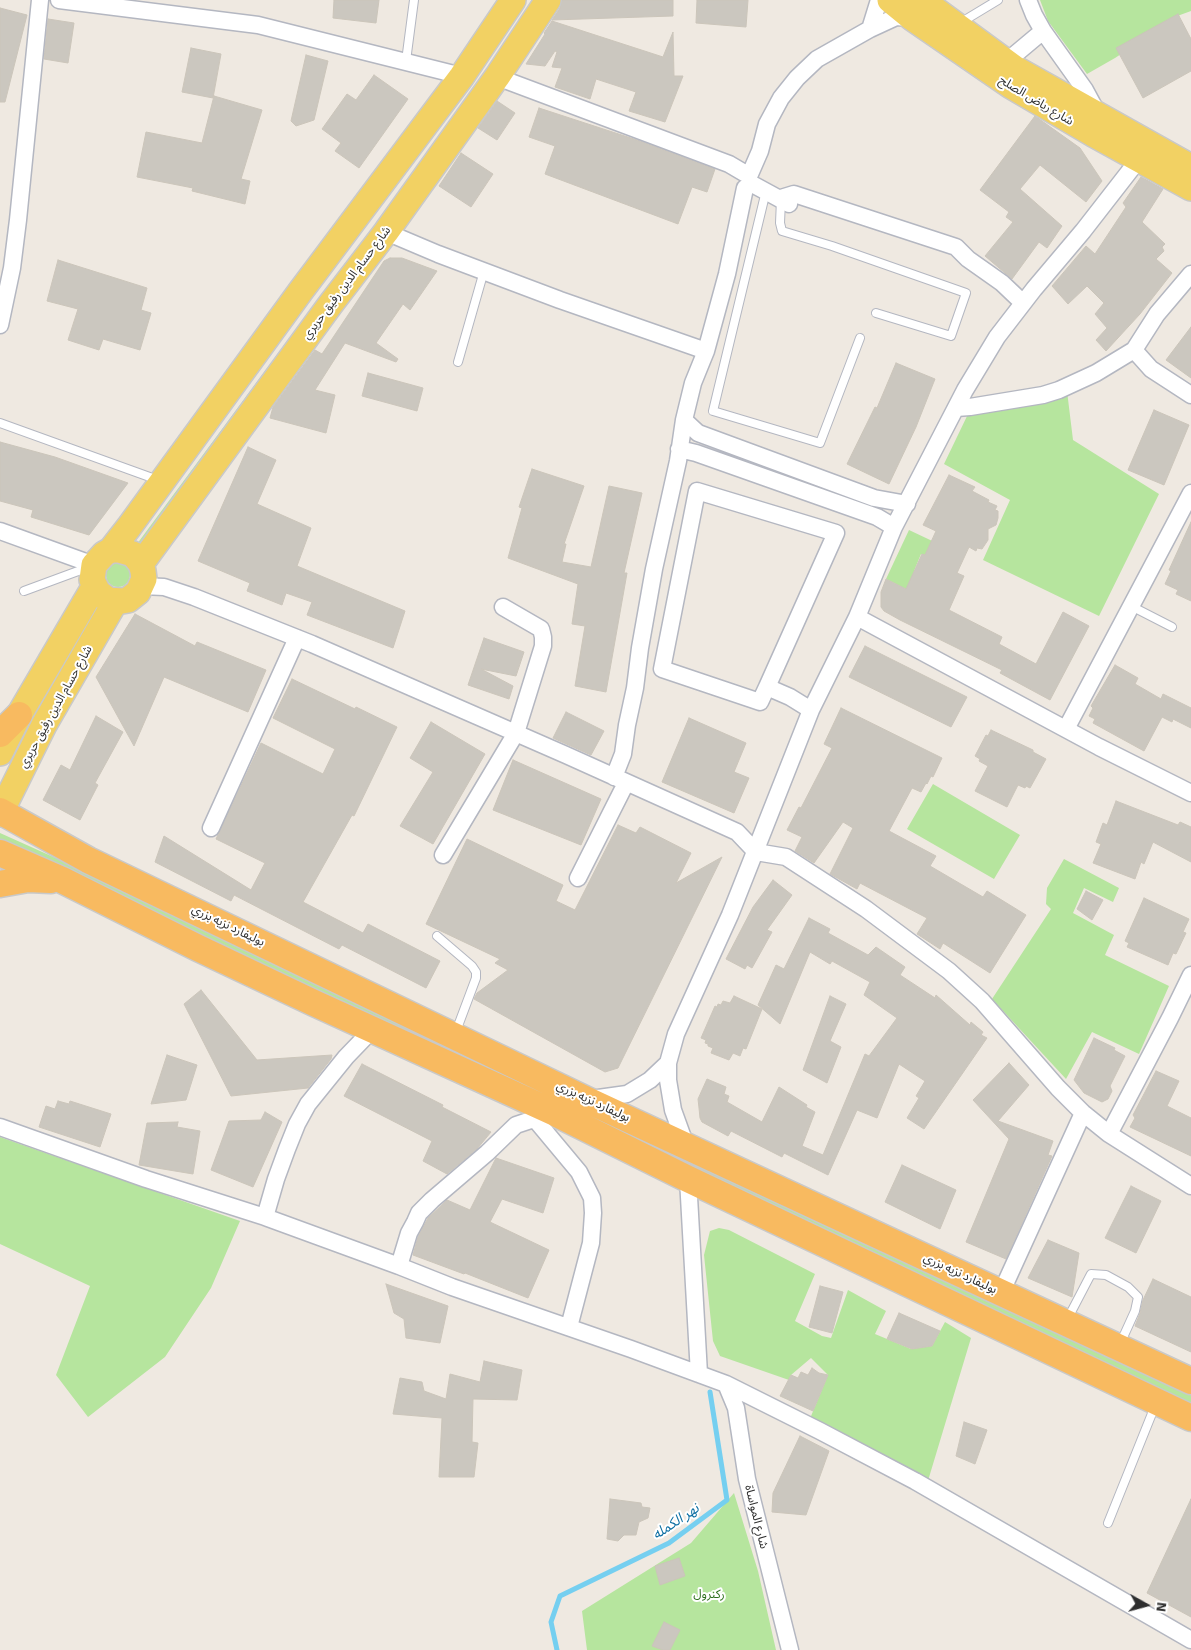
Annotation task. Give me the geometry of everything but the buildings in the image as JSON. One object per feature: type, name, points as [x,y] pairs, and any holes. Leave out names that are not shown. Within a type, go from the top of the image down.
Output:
[{"type":"highway","points":[[0,734],[20,715]]},
{"type":"highway","name":"بوليفارد نزيه بزري","points":[[0,812],[88,860],[587,1100],[1191,1381]]},
{"type":"highway","points":[[0,853],[62,880],[198,948],[372,1030],[465,1071],[545,1116],[688,1179],[999,1325],[1191,1418]]},
{"type":"highway","points":[[0,884],[28,879],[62,880]]},
{"type":"main road","points":[[0,753],[100,567],[300,292],[462,76],[513,0]]},
{"type":"main road","name":"شارع حسام الدين رفيق حريري","points":[[141,575],[330,305],[386,232],[496,77],[548,0]]},
{"type":"main road","name":"شارع رياض الصلح","points":[[890,0],[956,25],[1006,62],[1191,167]]},
{"type":"main road","name":"شارع رياض الصلح","points":[[917,9],[1003,82],[1191,188]]},
{"type":"main road","points":[[300,292],[330,305]]},
{"type":"main road","points":[[127,551],[133,554],[141,575],[138,592],[128,600],[115,602],[102,597],[100,567],[127,551]]},
{"type":"main road","name":"شارع حسام الدين رفيق حريري","points":[[0,812],[44,725],[115,602]]},
{"type":"street","points":[[0,325],[12,268],[18,220],[40,0]]},
{"type":"street","points":[[59,0],[258,25],[462,76]]},
{"type":"street","points":[[870,29],[879,0]]},
{"type":"street","points":[[1028,0],[1043,31],[1085,90],[1099,116]]},
{"type":"street","points":[[578,878],[620,780],[626,725],[635,688],[654,569],[684,420],[693,382],[706,351],[727,274],[757,185],[760,151],[767,124],[781,98],[816,59],[870,29],[917,9]]},
{"type":"street","points":[[1006,62],[1043,31]]},
{"type":"street","points":[[496,77],[729,164],[757,185],[788,204],[796,204],[968,259],[1002,283],[1023,303]]},
{"type":"street","points":[[686,1146],[673,1110],[668,1080],[668,1063],[676,1034],[730,915],[811,710],[857,617],[894,527],[956,408],[997,337],[1140,160]]},
{"type":"street","points":[[386,232],[484,271],[706,351]]},
{"type":"street","points":[[956,408],[988,405],[1043,395],[1059,390],[1096,373],[1134,350],[1157,314],[1191,274]]},
{"type":"street","points":[[1134,350],[1151,369],[1191,395]]},
{"type":"street","points":[[684,420],[698,433],[874,498],[907,504]]},
{"type":"street","points":[[679,449],[696,453],[877,517],[894,527]]},
{"type":"street","points":[[697,491],[836,534],[767,687],[760,702],[662,669],[697,491]]},
{"type":"street","points":[[1066,729],[1191,493]]},
{"type":"street","points":[[0,531],[100,567]]},
{"type":"street","points":[[141,575],[164,588],[194,597],[297,638],[737,832],[756,852],[786,857],[866,909],[949,971],[982,1001],[1083,1113],[1109,1134],[1191,1186]]},
{"type":"street","points":[[443,855],[516,733],[543,646],[541,629],[503,607]]},
{"type":"street","points":[[857,617],[1066,729],[1191,793]]},
{"type":"street","points":[[210,828],[297,638]]},
{"type":"street","points":[[767,687],[790,697],[811,710]]},
{"type":"street","points":[[1109,1134],[1191,974]]},
{"type":"street","points":[[265,1217],[287,1149],[297,1124],[308,1104],[340,1064],[372,1030]]},
{"type":"street","points":[[587,1100],[627,1094],[646,1083],[668,1063]]},
{"type":"street","points":[[1001,1293],[1083,1113]]},
{"type":"street","points":[[399,1266],[409,1233],[419,1214],[432,1200],[488,1154],[516,1125],[545,1116],[579,1172],[592,1198],[593,1213],[590,1243],[569,1327]]},
{"type":"street","points":[[0,1127],[138,1176],[265,1217],[452,1287],[726,1384],[915,1481],[1191,1640]]},
{"type":"street","points":[[688,1179],[700,1374]]},
{"type":"street","name":"شارع المواساة","points":[[726,1384],[736,1408],[747,1479],[790,1650]]},
{"type":"lane","points":[[406,61],[414,0]]},
{"type":"lane","points":[[956,25],[998,0]]},
{"type":"lane","points":[[757,185],[780,223],[782,231],[832,246],[966,293],[951,336],[876,313]]},
{"type":"lane","points":[[757,185],[713,412],[820,443],[860,338]]},
{"type":"lane","points":[[458,362],[484,271]]},
{"type":"lane","points":[[0,423],[162,481]]},
{"type":"lane","points":[[24,591],[100,567]]},
{"type":"lane","points":[[1131,606],[1172,627]]},
{"type":"lane","points":[[437,936],[472,966],[476,972],[476,978],[454,1036]]},
{"type":"lane","points":[[1066,1322],[1091,1274],[1106,1275],[1128,1287],[1138,1297],[1135,1311],[1118,1348]]},
{"type":"lane","points":[[1108,1523],[1157,1402]]},
{"type":"green space","points":[[1040,0],[1191,0],[1191,11],[1180,15],[1087,74],[1048,21]]},
{"type":"green space","points":[[302,321],[288,346],[136,551],[134,548]]},
{"type":"green space","points":[[1067,391],[1073,440],[1159,494],[1099,616],[983,560],[1010,500],[944,464],[969,412]]},
{"type":"green space","points":[[909,530],[945,547],[925,555],[921,554],[914,571],[913,593],[886,579]]},
{"type":"green space","points":[[118,563],[127,566],[130,575],[127,584],[118,587],[109,584],[106,575],[109,566]]},
{"type":"green space","points":[[933,784],[1020,835],[994,879],[907,829]]},
{"type":"green space","points":[[0,833],[236,939],[1191,1393],[1191,1407],[0,845]]},
{"type":"green space","points":[[1064,859],[1119,888],[1113,902],[1084,888],[1073,913],[1114,935],[1105,955],[1169,986],[1139,1054],[1092,1032],[1066,1079],[992,999],[1051,909],[1046,904],[1047,888]]},
{"type":"green space","points":[[0,1137],[240,1221],[211,1288],[165,1357],[88,1417],[56,1375],[90,1286],[0,1244]]},
{"type":"green space","points":[[719,1228],[729,1230],[815,1274],[795,1321],[822,1336],[831,1338],[848,1290],[886,1311],[875,1334],[911,1349],[932,1346],[945,1322],[971,1338],[927,1484],[809,1421],[828,1375],[811,1358],[791,1375],[789,1380],[720,1356],[713,1341],[704,1255],[710,1231]]},
{"type":"green space","name":"ركنرول","points":[[734,1493],[758,1571],[776,1650],[587,1650],[582,1611],[691,1543]]},
{"type":"waterway","name":"نهر الكمله","points":[[557,1650],[551,1622],[560,1596],[669,1543],[727,1500],[710,1392]]}]
